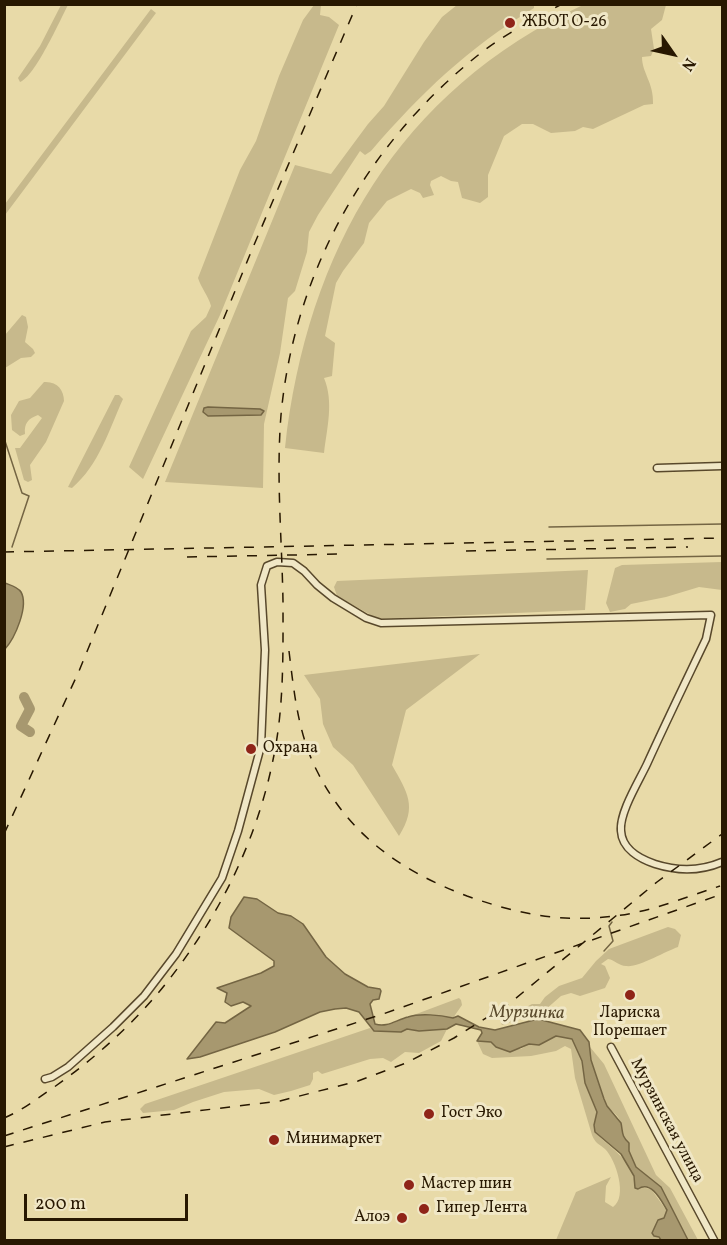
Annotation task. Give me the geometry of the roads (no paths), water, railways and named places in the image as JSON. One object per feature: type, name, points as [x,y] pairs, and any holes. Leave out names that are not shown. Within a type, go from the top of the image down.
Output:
[{"type":"street","points":[[657,468],[723,465]]},
{"type":"street","points":[[45,1079],[68,1067],[144,996],[176,954],[222,878],[238,831],[261,746],[265,643],[261,585],[265,570],[272,563],[289,562],[298,566],[316,585],[333,598],[366,618],[381,623],[711,615],[706,639],[635,788],[620,830],[622,839],[629,849],[643,859],[660,866],[698,869],[723,862]]},
{"type":"street","name":"Мурзинская улица","points":[[611,1047],[714,1240]]},
{"type":"waterway","points":[[4,438],[22,493],[29,496],[12,547]]},
{"type":"waterway","points":[[549,527],[722,524]]},
{"type":"waterway","points":[[547,559],[722,556]]},
{"type":"waterway","name":"Мурзинка","points":[[24,697],[30,709],[21,726],[30,732]]},
{"type":"waterway","points":[[604,951],[613,941],[609,926],[612,922]]},
{"type":"railway","points":[[4,834],[79,671],[251,252],[357,4]]},
{"type":"railway","points":[[4,1118],[33,1101],[94,1057],[159,992],[180,966],[216,910],[232,881],[257,819],[274,755],[281,698],[283,660],[279,462],[281,415],[289,362],[302,312],[319,262],[342,216],[370,171],[401,130],[437,91],[487,48],[562,4]]},
{"type":"railway","points":[[4,552],[722,538]]},
{"type":"railway","points":[[466,551],[688,547]]},
{"type":"railway","points":[[187,557],[343,554]]},
{"type":"railway","points":[[289,651],[305,742],[330,794],[361,832],[379,848],[420,875],[467,896],[504,908],[540,915],[576,918],[615,916],[641,911],[720,886]]},
{"type":"railway","points":[[4,1147],[105,1122],[280,1101],[358,1081],[406,1063],[454,1038],[510,1003],[657,882],[722,834]]},
{"type":"railway","points":[[4,1136],[383,1014],[722,894]]},
{"type":"place","name":"ЖБОТ О-26","points":[[510,23]]},
{"type":"place","name":"Охрана","points":[[251,749]]},
{"type":"place","name":"Лариска Порешает","points":[[630,995]]},
{"type":"place","name":"Гост Эко","points":[[429,1114]]},
{"type":"place","name":"Минимаркет","points":[[274,1140]]},
{"type":"place","name":"Мастер шин","points":[[409,1185]]},
{"type":"place","name":"Гипер Лента","points":[[424,1209]]},
{"type":"place","name":"Алоэ","points":[[402,1218]]}]
